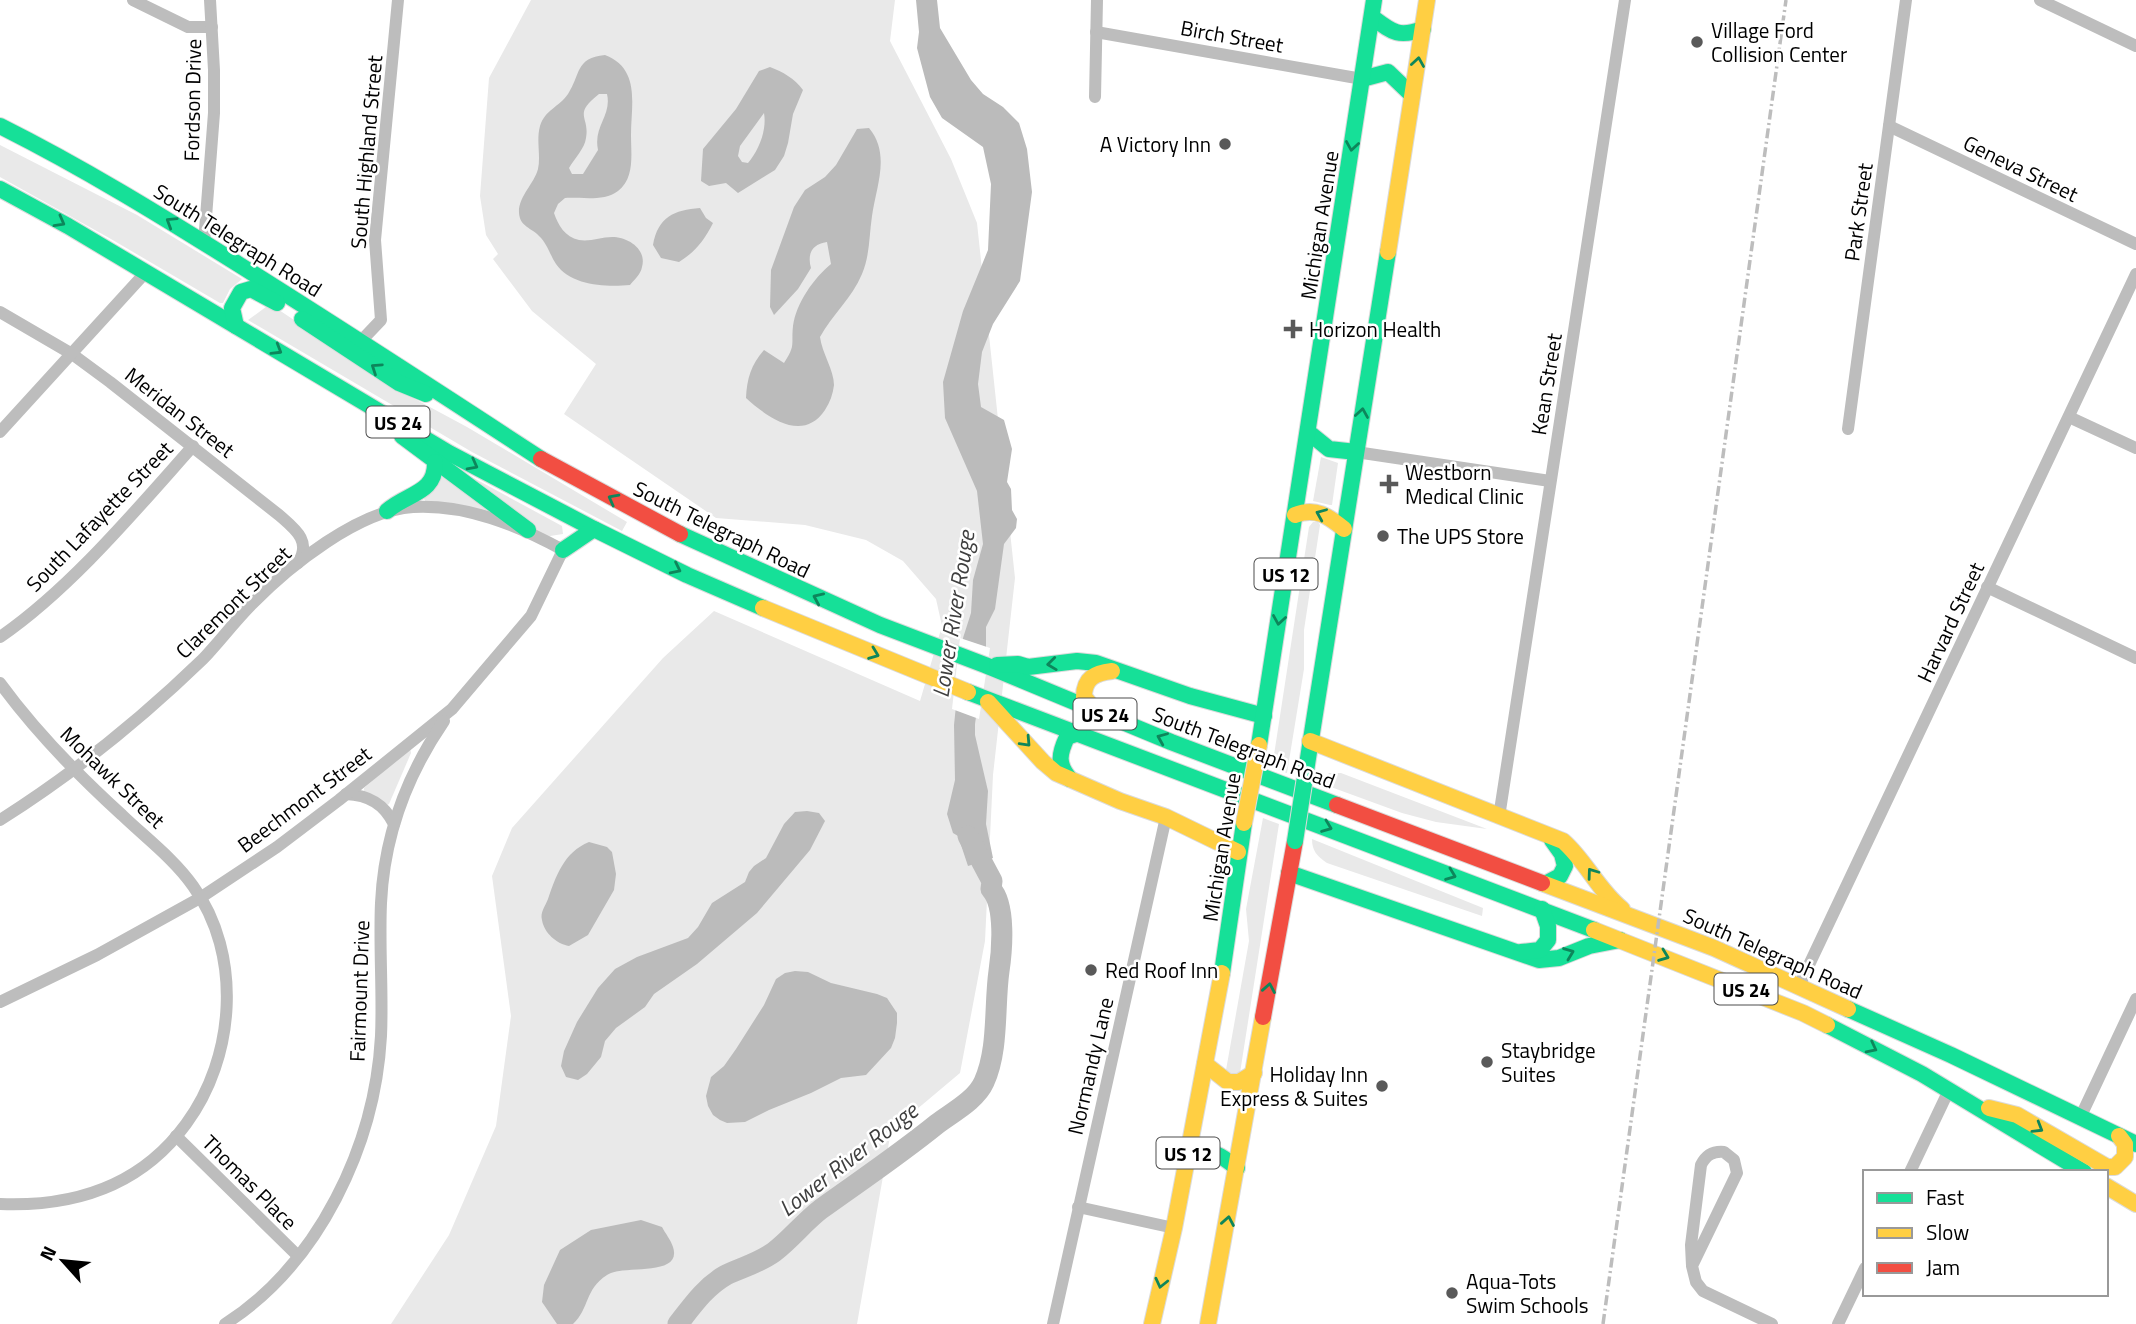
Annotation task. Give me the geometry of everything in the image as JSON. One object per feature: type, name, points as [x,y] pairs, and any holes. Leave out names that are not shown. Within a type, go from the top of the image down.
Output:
[{"type":"main road","name":"Michigan Avenue","points":[[1152,1324],[1189,1152],[1231,914],[1238,852],[1264,716],[1374,0]]},
{"type":"main road","name":"US 12","points":[[1208,1324],[1295,841],[1427,0]]},
{"type":"main road","points":[[1372,17],[1398,35],[1407,35],[1423,29]]},
{"type":"main road","points":[[1362,79],[1388,72],[1412,95]]},
{"type":"main road","name":"South Telegraph Road","points":[[0,126],[68,160],[144,205],[361,341],[543,460],[695,542],[870,621],[1238,768],[1714,948],[1973,1065],[2136,1144]]},
{"type":"main road","points":[[0,140],[110,195],[144,205]]},
{"type":"main road","name":"South Telegraph Road","points":[[0,190],[146,272],[449,453],[687,575],[798,624],[985,699],[1542,909],[1803,1013],[1922,1074],[2081,1170]]},
{"type":"main road","points":[[236,326],[232,308],[235,300],[240,292],[251,289],[285,308],[399,383],[460,406]]},
{"type":"main road","points":[[383,413],[405,439],[528,530]]},
{"type":"main road","points":[[1308,432],[1329,449],[1356,452]]},
{"type":"main road","points":[[387,512],[397,502],[428,487],[435,477],[435,462]]},
{"type":"main road","points":[[1295,515],[1306,510],[1315,510],[1344,529]]},
{"type":"main road","points":[[563,550],[594,529]]},
{"type":"main road","points":[[985,665],[1018,664],[1028,667],[1077,661],[1096,663],[1190,696],[1264,716]]},
{"type":"main road","points":[[1096,710],[1084,697],[1084,684],[1089,676],[1095,673],[1117,671]]},
{"type":"main road","points":[[985,699],[1043,762],[1071,780],[1121,802],[1166,817],[1238,852]]},
{"type":"main road","points":[[1071,780],[1062,770],[1059,753],[1067,737],[1079,733]]},
{"type":"main road","points":[[1310,741],[1547,834],[1572,848],[1609,897],[1633,917]]},
{"type":"main road","points":[[1545,884],[1563,874],[1566,864],[1565,857],[1547,834]]},
{"type":"main road","points":[[1289,873],[1539,960],[1549,960],[1589,946],[1621,940]]},
{"type":"main road","points":[[1518,952],[1532,952],[1546,945],[1551,937],[1550,926],[1542,909]]},
{"type":"main road","points":[[1205,1064],[1231,1084],[1243,1081],[1254,1073]]},
{"type":"main road","points":[[1949,1090],[1959,1072],[1973,1065]]},
{"type":"main road","points":[[1975,1106],[2017,1115],[2107,1167],[2115,1167],[2125,1157],[2125,1144],[2119,1136]]},
{"type":"main road","points":[[1189,1152],[1205,1148],[1214,1150],[1237,1168]]},
{"type":"main road","points":[[2108,1187],[2136,1205]]},
{"type":"street","points":[[134,0],[188,27],[212,27]]},
{"type":"street","name":"Fordson Drive","points":[[204,243],[214,113],[210,0]]},
{"type":"street","name":"South Highland Street","points":[[361,341],[381,320],[375,240],[398,0]]},
{"type":"street","points":[[1095,97],[1097,0]]},
{"type":"street","name":"Kean Street","points":[[1500,817],[1625,0]]},
{"type":"street","name":"Park Street","points":[[1848,429],[1906,0]]},
{"type":"street","points":[[2040,0],[2136,46]]},
{"type":"street","name":"Birch Street","points":[[1096,32],[1362,79]]},
{"type":"street","name":"Geneva Street","points":[[1889,126],[2136,244]]},
{"type":"street","points":[[0,432],[146,272]]},
{"type":"street","name":"Harvard Street","points":[[1799,986],[2136,274]]},
{"type":"street","name":"Meridan Street","points":[[0,312],[72,354],[153,414],[298,533],[304,547],[296,566]]},
{"type":"street","points":[[2069,417],[2136,448]]},
{"type":"street","name":"South Lafayette Street","points":[[0,637],[51,596],[193,446]]},
{"type":"street","points":[[1356,452],[1550,481]]},
{"type":"street","name":"Claremont Street","points":[[0,820],[75,769],[203,658],[253,603],[296,566],[329,540],[387,512],[412,507],[455,509],[528,530],[563,550]]},
{"type":"street","name":"Beechmont Street","points":[[0,1002],[97,955],[200,898],[277,847],[452,709],[531,617],[563,550]]},
{"type":"street","points":[[1987,587],[2136,658]]},
{"type":"street","name":"Mohawk Street","points":[[0,683],[41,734],[166,856],[193,886],[212,924],[222,954],[227,1015],[221,1049],[211,1080],[194,1113],[176,1136],[146,1164],[101,1190],[72,1200],[0,1204]]},
{"type":"street","name":"Fairmount Drive","points":[[225,1324],[253,1305],[298,1256],[323,1220],[346,1174],[362,1133],[374,1087],[381,1034],[381,900],[385,863],[394,824],[416,765],[452,709]]},
{"type":"street","points":[[346,794],[358,795],[376,802],[388,811],[394,824]]},
{"type":"street","name":"Normandy Lane","points":[[1054,1324],[1166,817]]},
{"type":"street","points":[[2080,1118],[2136,999]]},
{"type":"street","points":[[1911,1170],[1949,1090]]},
{"type":"street","name":"Thomas Place","points":[[176,1136],[298,1256]]},
{"type":"street","points":[[1692,1266],[1737,1173],[1734,1160],[1724,1153],[1706,1156],[1701,1165],[1691,1245],[1692,1266],[1696,1282],[1703,1291],[1772,1324]]},
{"type":"street","points":[[1078,1207],[1174,1228]]},
{"type":"street","points":[[1838,1324],[1863,1272]]},
{"type":"shaded area","points":[[531,0],[895,0],[890,41],[951,159],[977,223],[1015,578],[993,775],[985,941],[960,1073],[891,1131],[857,1324],[391,1324],[449,1235],[496,1126],[511,1016],[492,876],[512,828],[663,658],[714,611],[920,701],[942,626],[936,599],[903,561],[866,540],[805,525],[716,518],[564,414],[596,364],[532,311],[493,259],[498,254],[486,235],[480,196],[489,78]]},
{"type":"shaded area","points":[[916,0],[937,0],[940,28],[971,80],[983,94],[1003,107],[1019,123],[1027,149],[1032,192],[1020,281],[993,324],[982,352],[978,384],[981,407],[1004,420],[1012,449],[1007,482],[1011,489],[1012,510],[1017,519],[1016,528],[1004,544],[995,609],[986,627],[986,647],[975,724],[988,791],[986,824],[993,858],[968,866],[947,814],[955,780],[954,725],[963,638],[971,613],[973,580],[983,544],[977,491],[945,418],[943,382],[963,311],[988,250],[991,184],[983,147],[942,118],[930,97],[917,48],[919,32]]},
{"type":"shaded area","points":[[605,55],[616,61],[629,79],[632,89],[630,173],[618,191],[599,198],[565,198],[554,213],[563,230],[579,240],[608,237],[635,245],[643,261],[640,272],[630,285],[590,284],[571,277],[556,264],[542,239],[524,224],[519,213],[521,201],[538,169],[538,143],[542,121],[568,94],[584,63]],"holes":[[[599,94],[607,94],[607,109],[598,134],[598,150],[583,174],[572,174],[569,168],[582,150],[586,138],[584,111]]]},
{"type":"shaded area","points":[[770,67],[775,69],[792,79],[803,90],[793,114],[784,156],[775,170],[738,193],[726,183],[709,186],[701,181],[703,149],[736,109],[759,71]],"holes":[[[764,113],[765,119],[756,152],[748,163],[742,162],[738,156],[740,146]]]},
{"type":"shaded area","points":[[869,128],[876,138],[881,160],[867,260],[853,291],[820,337],[833,379],[832,395],[825,410],[816,420],[806,425],[786,424],[765,413],[746,398],[749,378],[764,350],[784,363],[788,357],[792,348],[795,317],[802,300],[818,276],[831,264],[827,242],[814,247],[810,258],[811,268],[798,289],[774,315],[770,307],[771,270],[794,207],[805,190],[825,177],[836,165],[857,129]]},
{"type":"shaded area","points":[[0,145],[137,215],[242,279],[230,289],[223,303],[220,303],[0,177]]},
{"type":"shaded area","points":[[700,208],[713,223],[703,241],[679,262],[661,258],[653,245],[655,235],[663,222],[675,213]]},
{"type":"shaded area","points":[[270,304],[402,392],[467,427],[627,522],[622,531],[472,452],[248,320]]},
{"type":"shaded area","points":[[1321,457],[1338,463],[1332,505],[1313,501]]},
{"type":"shaded area","points":[[470,476],[562,526],[563,534],[542,535]]},
{"type":"shaded area","points":[[442,477],[493,511],[426,502],[424,499]]},
{"type":"shaded area","points":[[1313,522],[1320,525],[1304,630],[1304,669],[1287,773],[1272,768],[1309,527]]},
{"type":"shaded area","points":[[410,748],[411,753],[389,804],[364,793],[364,788]]},
{"type":"shaded area","points":[[1329,773],[1341,773],[1487,829],[1436,822],[1402,813],[1320,783]]},
{"type":"shaded area","points":[[795,812],[819,813],[825,821],[810,850],[757,913],[697,964],[654,994],[645,1007],[616,1028],[605,1041],[601,1057],[587,1074],[578,1080],[566,1077],[561,1066],[564,1051],[577,1022],[598,988],[615,969],[637,957],[688,938],[712,903],[745,882],[754,866],[766,858],[784,824]]},
{"type":"shaded area","points":[[1263,818],[1279,824],[1240,1073],[1228,1076],[1226,1070],[1249,941],[1246,909]]},
{"type":"shaded area","points":[[1312,839],[1483,908],[1482,916],[1327,863],[1316,853]]},
{"type":"shaded area","points":[[589,842],[607,847],[612,852],[616,874],[614,890],[588,935],[569,946],[564,945],[548,933],[543,925],[542,914],[567,858]]},
{"type":"shaded area","points":[[795,971],[808,972],[831,983],[887,998],[897,1013],[895,1038],[891,1048],[866,1075],[841,1078],[745,1122],[727,1123],[720,1120],[708,1106],[706,1096],[711,1077],[724,1066],[736,1049],[764,1005],[776,979]]},
{"type":"shaded area","points":[[641,1220],[662,1227],[673,1247],[674,1257],[660,1267],[625,1270],[607,1275],[594,1287],[573,1324],[557,1324],[542,1302],[544,1285],[560,1250],[591,1230]]},
{"type":"pier","points":[[960,638],[990,648],[979,719],[952,709]]},
{"type":"waterway","name":"Lower River Rouge","points":[[678,1324],[712,1285],[726,1275],[774,1252],[821,1209],[964,1105],[984,1082],[994,1042],[1002,928],[999,906],[991,889],[992,881],[968,836]]},
{"type":"railway","points":[[1603,1324],[1786,0]]},
{"type":"traffic: fast","points":[[1259,745],[1374,0]]},
{"type":"traffic: fast","points":[[1372,17],[1396,32],[1407,33],[1423,29]]},
{"type":"traffic: fast","points":[[1362,79],[1388,72],[1412,95]]},
{"type":"traffic: fast","points":[[0,126],[91,175],[179,228],[541,459]]},
{"type":"traffic: fast","points":[[0,189],[68,226],[449,453],[687,575],[763,608]]},
{"type":"traffic: fast","points":[[1306,771],[1388,252]]},
{"type":"traffic: fast","points":[[236,326],[232,308],[241,292],[251,289],[277,303]]},
{"type":"traffic: fast","points":[[302,319],[399,383],[426,394]]},
{"type":"traffic: fast","points":[[1308,432],[1329,449],[1356,452]]},
{"type":"traffic: fast","points":[[402,436],[528,530]]},
{"type":"traffic: fast","points":[[387,511],[426,487],[434,473],[435,462]]},
{"type":"traffic: fast","points":[[563,550],[594,529]]},
{"type":"traffic: fast","points":[[680,534],[880,625],[1171,742],[1337,805]]},
{"type":"traffic: fast","points":[[997,665],[1018,664],[1028,667],[1077,661],[1096,663],[1190,696],[1264,716]]},
{"type":"traffic: fast","points":[[968,692],[1594,930]]},
{"type":"traffic: fast","points":[[1070,779],[1061,764],[1061,754],[1067,737],[1079,733]]},
{"type":"traffic: fast","points":[[1295,841],[1306,771]]},
{"type":"traffic: fast","points":[[1222,973],[1244,823]]},
{"type":"traffic: fast","points":[[1545,884],[1560,876],[1565,866],[1562,854],[1552,840]]},
{"type":"traffic: fast","points":[[1289,873],[1539,960],[1559,958],[1589,946],[1620,940]]},
{"type":"traffic: fast","points":[[1521,952],[1540,950],[1548,940],[1548,926],[1542,909]]},
{"type":"traffic: fast","points":[[1848,1009],[2136,1144]]},
{"type":"traffic: fast","points":[[1827,1025],[1922,1074],[2081,1170]]},
{"type":"traffic: fast","points":[[1189,1152],[1215,1154],[1237,1168]]},
{"type":"traffic: slow","points":[[1388,252],[1427,0]]},
{"type":"traffic: slow","points":[[1295,515],[1316,512],[1344,529]]},
{"type":"traffic: slow","points":[[763,608],[968,692]]},
{"type":"traffic: slow","points":[[1095,710],[1084,697],[1086,685],[1096,675],[1112,671]]},
{"type":"traffic: slow","points":[[988,702],[1056,773],[1120,801],[1166,817],[1238,852]]},
{"type":"traffic: slow","points":[[1310,741],[1563,841],[1622,909]]},
{"type":"traffic: slow","points":[[1244,823],[1259,745]]},
{"type":"traffic: slow","points":[[1542,883],[1714,948],[1848,1009]]},
{"type":"traffic: slow","points":[[1594,930],[1827,1025]]},
{"type":"traffic: slow","points":[[1152,1324],[1174,1228],[1222,973]]},
{"type":"traffic: slow","points":[[1208,1324],[1263,1017]]},
{"type":"traffic: slow","points":[[1205,1064],[1228,1082],[1239,1082],[1254,1073]]},
{"type":"traffic: slow","points":[[1989,1108],[2017,1115],[2107,1167],[2115,1167],[2125,1157],[2125,1144],[2119,1136]]},
{"type":"traffic: slow","points":[[2108,1187],[2136,1204]]},
{"type":"traffic: jam","points":[[541,459],[680,534]]},
{"type":"traffic: jam","points":[[1337,805],[1542,883]]},
{"type":"traffic: jam","points":[[1263,1017],[1295,841]]},
{"type":"place","name":"Village Ford Collision Center","points":[[1697,42]]},
{"type":"place","name":"A Victory Inn","points":[[1225,144]]},
{"type":"place","name":"Horizon Health","points":[[1293,329]]},
{"type":"place","name":"Westborn Medical Clinic","points":[[1389,484]]},
{"type":"place","name":"The UPS Store","points":[[1383,536]]},
{"type":"place","name":"Red Roof Inn","points":[[1091,970]]},
{"type":"place","name":"Staybridge Suites","points":[[1487,1062]]},
{"type":"place","name":"Holiday Inn Express & Suites","points":[[1382,1086]]},
{"type":"place","name":"Aqua-Tots Swim Schools","points":[[1452,1293]]}]
